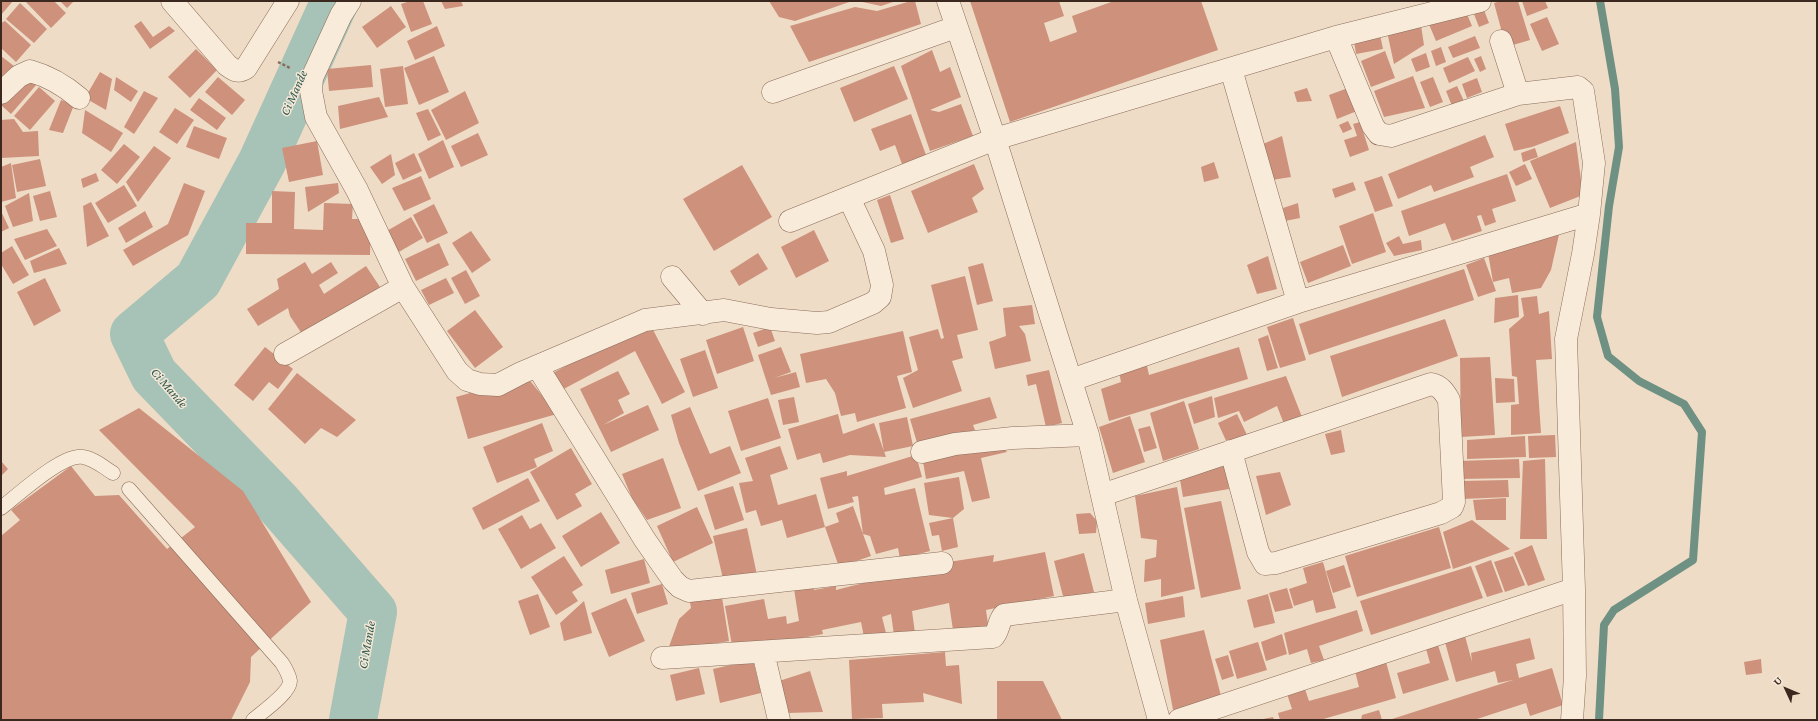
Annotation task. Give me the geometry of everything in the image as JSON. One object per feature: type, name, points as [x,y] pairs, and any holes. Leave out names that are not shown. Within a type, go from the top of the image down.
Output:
[{"type":"street","points":[[172,1],[227,65],[235,71],[241,71],[246,68],[288,1]]},
{"type":"street","points":[[350,1],[341,16],[312,78],[311,91],[316,118],[357,190],[403,287],[457,371],[467,380],[480,384],[498,385],[537,366],[645,320],[703,314],[724,310],[771,319],[818,323],[829,322],[873,303],[880,297],[882,285],[874,251],[849,198]]},
{"type":"street","points":[[948,1],[995,139],[1088,435],[1126,600],[1158,720]]},
{"type":"street","points":[[790,222],[995,139],[1336,37],[1480,1]]},
{"type":"street","points":[[773,92],[956,27]]},
{"type":"street","points":[[1336,37],[1373,126],[1379,134],[1391,136],[1518,94],[1578,87],[1583,91],[1594,163],[1589,214],[1566,339],[1574,589],[1575,676],[1572,720]]},
{"type":"street","points":[[1501,41],[1518,94]]},
{"type":"street","points":[[1232,69],[1298,302]]},
{"type":"street","points":[[1,93],[19,76],[30,71],[44,74],[79,98]]},
{"type":"street","points":[[1071,380],[1298,302],[1589,214]]},
{"type":"street","points":[[672,277],[703,314]]},
{"type":"street","points":[[285,354],[403,287]]},
{"type":"street","points":[[537,366],[645,540],[680,587],[689,592],[942,563]]},
{"type":"street","points":[[1102,495],[1231,451],[1422,386],[1431,384],[1438,386],[1444,391],[1449,400],[1454,502],[1452,507],[1441,513],[1276,563],[1265,564],[1258,552],[1231,451]]},
{"type":"street","points":[[922,452],[955,444],[1013,438],[1088,435]]},
{"type":"street","points":[[1179,720],[1574,589]]},
{"type":"street","points":[[662,658],[993,637],[996,634],[1001,619],[1004,615],[1126,600]]},
{"type":"street","points":[[763,652],[779,720]]},
{"type":"lane","points":[[1,508],[65,460],[82,457],[96,461],[113,473]]},
{"type":"lane","points":[[129,489],[282,663],[288,672],[290,682],[285,692],[253,720]]},
{"type":"path","points":[[274,60],[292,69]]},
{"type":"building","points":[[1,1],[13,1],[1,15]]},
{"type":"building","points":[[25,1],[54,1],[66,13],[51,28]]},
{"type":"building","points":[[60,1],[74,1],[67,8]]},
{"type":"building","points":[[410,1],[423,1],[432,24],[411,32],[401,4]]},
{"type":"building","points":[[441,1],[461,1],[463,6],[445,9]]},
{"type":"building","points":[[769,1],[852,1],[795,21],[779,17]]},
{"type":"building","points":[[858,1],[896,1],[881,6]]},
{"type":"building","points":[[915,1],[921,24],[809,62],[790,26],[855,7],[877,11]]},
{"type":"building","points":[[970,1],[1059,1],[1064,16],[1044,23],[1050,42],[1077,32],[1072,16],[1114,1],[1201,1],[1218,50],[1010,122]]},
{"type":"building","points":[[1501,1],[1518,1],[1530,40],[1506,47],[1494,3]]},
{"type":"building","points":[[1522,1],[1545,1],[1548,8],[1527,16]]},
{"type":"building","points":[[20,3],[47,29],[34,43],[6,19]]},
{"type":"building","points":[[1482,5],[1489,23],[1479,27],[1472,9]]},
{"type":"building","points":[[391,6],[406,27],[377,48],[362,27]]},
{"type":"building","points":[[1464,7],[1472,26],[1436,41],[1428,22]]},
{"type":"building","points":[[1547,17],[1559,44],[1542,51],[1530,24]]},
{"type":"building","points":[[1420,19],[1424,45],[1394,64],[1386,27]]},
{"type":"building","points":[[5,21],[31,45],[16,62],[1,48],[1,23]]},
{"type":"building","points":[[141,21],[153,37],[169,26],[175,31],[150,49],[134,26]]},
{"type":"building","points":[[437,26],[445,46],[415,60],[407,41]]},
{"type":"building","points":[[1379,30],[1383,49],[1356,54],[1353,35]]},
{"type":"building","points":[[1475,36],[1480,48],[1453,58],[1448,47]]},
{"type":"building","points":[[1441,47],[1446,62],[1436,66],[1431,51]]},
{"type":"building","points":[[196,49],[217,70],[190,98],[168,77]]},
{"type":"building","points":[[932,50],[940,72],[950,67],[961,97],[930,110],[939,112],[961,104],[973,136],[930,151],[901,66]]},
{"type":"building","points":[[1385,51],[1395,78],[1371,87],[1361,61]]},
{"type":"building","points":[[1426,53],[1430,67],[1416,72],[1411,59]]},
{"type":"building","points":[[1,56],[14,66],[1,80]]},
{"type":"building","points":[[434,56],[449,92],[419,105],[404,68]]},
{"type":"building","points":[[1481,56],[1486,69],[1480,72],[1474,59]]},
{"type":"building","points":[[1468,57],[1475,71],[1449,83],[1443,68]]},
{"type":"building","points":[[371,65],[373,87],[329,91],[327,69]]},
{"type":"building","points":[[403,66],[408,104],[385,107],[380,69]]},
{"type":"building","points":[[894,66],[908,99],[854,122],[840,88]]},
{"type":"building","points":[[100,72],[112,79],[106,110],[85,98]]},
{"type":"building","points":[[28,76],[37,84],[11,114],[1,105]]},
{"type":"building","points":[[1413,76],[1425,108],[1384,117],[1374,91]]},
{"type":"building","points":[[116,77],[138,91],[131,102],[114,90]]},
{"type":"building","points":[[218,77],[245,100],[232,115],[205,92]]},
{"type":"building","points":[[1433,77],[1443,102],[1430,107],[1420,82]]},
{"type":"building","points":[[1477,78],[1482,92],[1467,98],[1462,84]]},
{"type":"building","points":[[1457,86],[1464,101],[1452,106],[1446,91]]},
{"type":"building","points":[[39,87],[55,101],[30,130],[14,116]]},
{"type":"building","points":[[1307,88],[1312,101],[1297,102],[1294,92]]},
{"type":"building","points":[[1348,88],[1357,111],[1337,119],[1329,95]]},
{"type":"building","points":[[144,91],[158,98],[134,134],[124,127]]},
{"type":"building","points":[[465,91],[479,123],[446,140],[431,110]]},
{"type":"building","points":[[379,97],[388,117],[340,129],[338,106]]},
{"type":"building","points":[[199,98],[226,118],[217,130],[190,110]]},
{"type":"building","points":[[61,100],[74,105],[63,133],[49,130]]},
{"type":"building","points":[[1560,106],[1569,133],[1532,147],[1514,151],[1505,124]]},
{"type":"building","points":[[175,108],[194,120],[177,144],[159,132]]},
{"type":"building","points":[[428,109],[441,135],[428,141],[416,113]]},
{"type":"building","points":[[85,110],[123,133],[111,152],[82,133]]},
{"type":"building","points":[[911,114],[926,155],[902,164],[895,145],[880,151],[871,129]]},
{"type":"building","points":[[14,119],[23,132],[38,131],[39,156],[1,158],[1,120]]},
{"type":"building","points":[[1348,121],[1352,129],[1343,133],[1339,125]]},
{"type":"building","points":[[1360,122],[1369,150],[1350,157],[1344,140],[1357,136],[1353,124]]},
{"type":"building","points":[[194,126],[227,138],[219,159],[186,147]]},
{"type":"building","points":[[478,133],[488,155],[461,167],[451,146]]},
{"type":"building","points":[[1485,135],[1494,157],[1470,167],[1474,177],[1434,192],[1431,185],[1398,199],[1388,174]]},
{"type":"building","points":[[1282,136],[1291,177],[1272,180],[1263,144]]},
{"type":"building","points":[[443,140],[454,167],[429,179],[418,154]]},
{"type":"building","points":[[317,141],[323,175],[289,182],[282,148]]},
{"type":"building","points":[[1576,142],[1583,195],[1550,208],[1530,161]]},
{"type":"building","points":[[124,144],[140,157],[117,184],[101,170]]},
{"type":"building","points":[[154,146],[171,158],[138,202],[126,182]]},
{"type":"building","points":[[1535,148],[1538,157],[1523,162],[1521,153]]},
{"type":"building","points":[[414,153],[422,171],[403,180],[395,163]]},
{"type":"building","points":[[391,154],[395,175],[382,184],[370,167]]},
{"type":"building","points":[[40,159],[46,186],[17,192],[12,165]]},
{"type":"building","points":[[1214,162],[1219,178],[1204,182],[1201,167]]},
{"type":"building","points":[[11,163],[16,198],[1,202],[1,167]]},
{"type":"building","points":[[974,164],[984,189],[972,198],[978,212],[928,233],[911,191]]},
{"type":"building","points":[[1525,164],[1532,179],[1516,186],[1509,172]]},
{"type":"building","points":[[742,165],[772,217],[714,251],[683,199]]},
{"type":"building","points":[[96,173],[99,181],[83,188],[81,179]]},
{"type":"building","points":[[1507,174],[1516,201],[1492,209],[1496,222],[1485,226],[1481,215],[1477,216],[1482,231],[1452,241],[1445,223],[1409,236],[1401,211]]},
{"type":"building","points":[[421,176],[431,199],[404,211],[392,188]]},
{"type":"building","points":[[1382,176],[1393,206],[1375,212],[1364,182]]},
{"type":"building","points":[[1353,182],[1356,190],[1335,198],[1332,189]]},
{"type":"building","points":[[184,183],[205,191],[188,235],[133,266],[123,250],[168,224]]},
{"type":"building","points":[[338,183],[339,193],[308,212],[305,187]]},
{"type":"building","points":[[124,185],[137,206],[108,223],[95,203]]},
{"type":"building","points":[[50,191],[57,217],[40,221],[33,196]]},
{"type":"building","points":[[272,191],[295,192],[294,229],[323,230],[324,203],[353,204],[352,219],[371,219],[370,255],[246,254],[246,223],[272,223]]},
{"type":"building","points":[[29,193],[33,221],[13,227],[5,206]]},
{"type":"building","points":[[890,195],[904,239],[891,243],[877,200]]},
{"type":"building","points":[[91,202],[109,236],[87,247],[83,206]]},
{"type":"building","points":[[1298,203],[1300,218],[1285,221],[1283,208]]},
{"type":"building","points":[[434,204],[448,233],[427,243],[413,215]]},
{"type":"building","points":[[1,211],[9,228],[1,232]]},
{"type":"building","points":[[145,211],[153,227],[126,243],[118,228]]},
{"type":"building","points":[[1373,213],[1386,252],[1352,264],[1339,226]]},
{"type":"building","points":[[411,217],[423,238],[397,253],[385,232]]},
{"type":"building","points":[[47,229],[57,246],[25,260],[14,239]]},
{"type":"building","points":[[814,230],[829,261],[796,278],[781,247]]},
{"type":"building","points":[[1560,230],[1551,270],[1541,288],[1512,293],[1509,278],[1493,282],[1488,253]]},
{"type":"building","points":[[471,231],[491,260],[472,273],[452,243]]},
{"type":"building","points":[[1399,236],[1403,244],[1421,240],[1422,250],[1394,256],[1386,243]]},
{"type":"building","points":[[439,243],[449,265],[416,281],[405,259]]},
{"type":"building","points":[[1343,245],[1351,266],[1308,283],[1300,262]]},
{"type":"building","points":[[12,246],[29,275],[13,284],[1,264],[1,253]]},
{"type":"building","points":[[59,248],[67,264],[34,273],[30,261]]},
{"type":"building","points":[[758,253],[768,269],[739,286],[730,271]]},
{"type":"building","points":[[1268,256],[1277,289],[1257,294],[1247,265]]},
{"type":"building","points":[[1484,258],[1496,291],[1478,297],[1466,265]]},
{"type":"building","points":[[305,262],[312,274],[331,262],[338,273],[319,285],[324,294],[366,266],[380,287],[304,337],[290,316],[288,308],[258,326],[247,309],[279,289],[277,279]]},
{"type":"building","points":[[983,263],[993,301],[977,305],[968,267]]},
{"type":"building","points":[[1464,269],[1474,300],[1309,355],[1299,324]]},
{"type":"building","points":[[466,270],[480,296],[465,304],[451,278]]},
{"type":"building","points":[[965,276],[978,330],[957,335],[963,358],[952,361],[962,391],[913,408],[903,378],[918,370],[909,337],[938,329],[941,339],[944,338],[931,285]]},
{"type":"building","points":[[45,278],[61,311],[34,326],[17,292]]},
{"type":"building","points":[[446,278],[454,293],[429,305],[421,290]]},
{"type":"building","points":[[1518,295],[1519,317],[1494,323],[1495,298]]},
{"type":"building","points":[[1537,296],[1539,314],[1549,311],[1552,359],[1536,360],[1541,433],[1511,435],[1511,405],[1519,404],[1517,377],[1512,376],[1509,329],[1524,316],[1521,298]]},
{"type":"building","points":[[1032,305],[1035,324],[1019,326],[1025,334],[1031,361],[995,369],[989,342],[1006,336],[1003,308]]},
{"type":"building","points":[[475,310],[503,347],[475,368],[447,331]]},
{"type":"building","points":[[1293,318],[1306,360],[1280,368],[1267,327]]},
{"type":"building","points":[[1445,319],[1458,356],[1342,397],[1330,356]]},
{"type":"building","points":[[649,322],[685,392],[662,404],[635,351],[558,392],[549,375]]},
{"type":"building","points":[[743,327],[754,361],[717,374],[706,340]]},
{"type":"building","points":[[770,327],[775,341],[758,347],[753,333]]},
{"type":"building","points":[[903,331],[912,372],[897,376],[906,408],[857,422],[855,413],[841,416],[835,393],[826,379],[806,383],[800,354]]},
{"type":"building","points":[[1268,335],[1278,368],[1267,371],[1258,339]]},
{"type":"building","points":[[265,347],[293,369],[278,389],[269,382],[253,401],[234,385]]},
{"type":"building","points":[[781,347],[791,372],[774,378],[796,372],[800,387],[771,395],[758,355]]},
{"type":"building","points":[[1239,347],[1248,379],[1109,421],[1101,389],[1121,382],[1118,366],[1145,357],[1149,375]]},
{"type":"building","points":[[705,350],[718,388],[693,397],[680,359]]},
{"type":"building","points":[[1490,357],[1495,435],[1461,437],[1460,358]]},
{"type":"building","points":[[1049,370],[1062,423],[1046,427],[1036,384],[1028,386],[1026,375]]},
{"type":"building","points":[[618,371],[630,394],[618,400],[624,413],[603,425],[648,405],[659,430],[611,452],[580,389]]},
{"type":"building","points":[[297,373],[356,420],[337,437],[321,428],[305,444],[268,409]]},
{"type":"building","points":[[1286,376],[1302,417],[1284,424],[1277,406],[1244,422],[1239,411],[1218,418],[1214,398]]},
{"type":"building","points":[[527,377],[557,414],[468,439],[456,397]]},
{"type":"building","points":[[1495,378],[1514,379],[1515,402],[1496,403]]},
{"type":"building","points":[[1212,396],[1215,417],[1194,424],[1188,404]]},
{"type":"building","points":[[794,397],[799,422],[783,425],[778,400]]},
{"type":"building","points":[[990,397],[997,418],[973,425],[975,430],[918,446],[910,419]]},
{"type":"building","points":[[768,398],[781,438],[741,451],[728,411]]},
{"type":"building","points":[[1184,401],[1199,449],[1163,461],[1150,413]]},
{"type":"building","points":[[690,407],[710,454],[730,446],[741,473],[698,491],[679,443],[671,415]]},
{"type":"building","points":[[139,408],[243,491],[311,602],[251,657],[250,682],[231,720],[1,720],[1,536],[20,520],[11,510],[71,466],[95,496],[119,495],[167,549],[195,527],[99,430]]},
{"type":"building","points":[[838,414],[843,434],[874,423],[886,457],[850,455],[823,463],[820,453],[797,460],[788,429]]},
{"type":"building","points":[[1237,414],[1248,437],[1228,445],[1218,423]]},
{"type":"building","points":[[1130,416],[1145,462],[1113,473],[1099,427]]},
{"type":"building","points":[[907,417],[913,446],[884,452],[879,423]]},
{"type":"building","points":[[542,423],[553,451],[534,459],[537,467],[497,483],[483,447]]},
{"type":"building","points":[[1150,426],[1157,448],[1144,452],[1138,429]]},
{"type":"building","points":[[1341,430],[1345,452],[1331,455],[1325,434]]},
{"type":"building","points":[[1555,435],[1556,457],[1529,458],[1528,436]]},
{"type":"building","points":[[1525,436],[1526,457],[1467,459],[1467,440]]},
{"type":"building","points":[[998,442],[1007,452],[981,458],[990,498],[972,502],[964,471],[926,479],[922,456]]},
{"type":"building","points":[[780,446],[788,469],[770,475],[778,505],[816,494],[825,527],[787,538],[782,520],[761,526],[756,510],[746,513],[739,483],[753,481],[745,458]]},
{"type":"building","points":[[571,448],[592,484],[575,494],[582,506],[557,520],[530,472]]},
{"type":"building","points":[[916,455],[922,477],[884,488],[885,495],[915,488],[930,551],[900,559],[898,548],[876,554],[870,536],[863,534],[858,496],[852,497],[854,502],[828,509],[820,478],[847,471],[847,476]]},
{"type":"building","points":[[663,458],[681,508],[647,520],[632,498],[622,474]]},
{"type":"building","points":[[1519,459],[1520,478],[1458,479],[1458,461]]},
{"type":"building","points":[[1545,459],[1547,539],[1520,539],[1523,461]]},
{"type":"building","points":[[1,461],[8,469],[1,476]]},
{"type":"building","points":[[1226,466],[1229,489],[1183,497],[1179,474]]},
{"type":"building","points":[[1280,472],[1291,505],[1266,515],[1256,476]]},
{"type":"building","points":[[959,477],[964,509],[953,518],[929,515],[924,483]]},
{"type":"building","points":[[528,478],[540,501],[483,530],[472,508]]},
{"type":"building","points":[[1508,480],[1509,497],[1462,499],[1461,481]]},
{"type":"building","points":[[733,486],[744,520],[715,530],[704,495]]},
{"type":"building","points":[[1177,487],[1195,589],[1161,597],[1161,579],[1144,582],[1145,560],[1156,557],[1157,540],[1141,538],[1135,496]]},
{"type":"building","points":[[1506,498],[1506,520],[1476,520],[1473,500]]},
{"type":"building","points":[[1221,501],[1241,589],[1201,598],[1184,508]]},
{"type":"building","points":[[853,506],[871,556],[839,567],[825,527],[839,522],[836,513]]},
{"type":"building","points":[[697,507],[713,543],[673,562],[657,526]]},
{"type":"building","points":[[601,512],[620,543],[581,567],[562,536]]},
{"type":"building","points":[[1090,513],[1097,521],[1096,533],[1079,534],[1076,514]]},
{"type":"building","points":[[522,515],[530,529],[541,523],[556,548],[521,569],[498,529]]},
{"type":"building","points":[[953,518],[958,547],[942,551],[939,535],[932,536],[929,523]]},
{"type":"building","points":[[1472,520],[1510,549],[1453,569],[1443,532]]},
{"type":"building","points":[[1439,527],[1451,568],[1357,597],[1345,556]]},
{"type":"building","points":[[747,528],[757,575],[724,583],[713,536]]},
{"type":"building","points":[[1532,545],[1545,580],[1528,586],[1514,553]]},
{"type":"building","points":[[1045,552],[1054,596],[986,610],[989,631],[954,637],[949,603],[912,611],[915,633],[894,635],[891,614],[882,617],[887,637],[865,642],[861,622],[822,630],[823,634],[733,651],[725,606],[764,599],[768,619],[786,616],[787,624],[799,621],[794,589],[814,586],[814,590],[836,586],[836,590],[942,563],[994,555],[993,562]]},
{"type":"building","points":[[1084,553],[1094,592],[1064,600],[1054,561]]},
{"type":"building","points":[[564,556],[583,585],[572,592],[578,601],[556,615],[531,577]]},
{"type":"building","points":[[1513,556],[1525,585],[1505,592],[1494,562]]},
{"type":"building","points":[[644,559],[650,583],[611,594],[605,570]]},
{"type":"building","points":[[1491,560],[1503,592],[1487,597],[1475,566]]},
{"type":"building","points":[[1323,562],[1336,608],[1316,613],[1313,600],[1294,606],[1289,589],[1307,583],[1303,568]]},
{"type":"building","points":[[1344,565],[1351,587],[1333,593],[1326,571]]},
{"type":"building","points":[[1471,566],[1483,598],[1371,635],[1360,601]]},
{"type":"building","points":[[662,584],[668,604],[637,614],[631,593]]},
{"type":"building","points":[[1287,588],[1293,608],[1275,612],[1269,593]]},
{"type":"building","points":[[721,591],[729,641],[667,652],[679,619],[691,608],[689,596]]},
{"type":"building","points":[[538,594],[550,627],[530,635],[518,601]]},
{"type":"building","points":[[1268,594],[1275,623],[1254,628],[1247,600]]},
{"type":"building","points":[[1183,596],[1185,617],[1148,624],[1145,603]]},
{"type":"building","points":[[626,598],[645,641],[609,657],[591,613]]},
{"type":"building","points":[[584,601],[592,633],[564,641],[560,623]]},
{"type":"building","points":[[1357,610],[1363,631],[1319,646],[1324,660],[1311,663],[1307,649],[1289,655],[1284,633]]},
{"type":"building","points":[[1204,630],[1221,696],[1173,710],[1160,640]]},
{"type":"building","points":[[1282,634],[1287,654],[1266,661],[1261,642]]},
{"type":"building","points":[[1465,636],[1472,662],[1471,653],[1530,638],[1535,659],[1516,664],[1519,678],[1552,668],[1563,705],[1530,716],[1526,703],[1474,720],[1389,720],[1513,680],[1498,683],[1495,671],[1456,682],[1445,642]]},
{"type":"building","points":[[1258,642],[1267,670],[1237,679],[1229,651]]},
{"type":"building","points":[[1438,645],[1449,680],[1403,694],[1397,673],[1430,663],[1426,649]]},
{"type":"building","points":[[945,652],[946,666],[959,665],[962,704],[923,693],[924,702],[882,704],[883,718],[852,719],[849,660]]},
{"type":"building","points":[[1228,655],[1234,676],[1222,680],[1215,659]]},
{"type":"building","points":[[1761,659],[1762,673],[1746,675],[1744,662]]},
{"type":"building","points":[[753,660],[761,693],[720,703],[713,669]]},
{"type":"building","points":[[1386,662],[1396,698],[1320,720],[1280,720],[1278,713],[1292,709],[1287,694],[1305,689],[1309,701],[1359,687],[1355,671]]},
{"type":"building","points":[[699,668],[705,694],[676,701],[670,675]]},
{"type":"building","points":[[810,671],[823,712],[787,713],[776,682]]},
{"type":"building","points":[[997,681],[1043,681],[1062,720],[997,720]]},
{"type":"building","points":[[1379,710],[1382,720],[1361,720],[1362,715]]},
{"type":"building","points":[[1273,717],[1274,720],[1263,720],[1263,719]]},
{"type":"waterway","name":"Ci Mande","points":[[335,1],[262,162],[198,280],[134,334],[154,375],[278,503],[373,612],[353,720]]},
{"type":"waterway","points":[[1599,720],[1604,625],[1614,610],[1693,560],[1702,432],[1684,404],[1639,381],[1608,356],[1597,317],[1609,206],[1619,147],[1615,89],[1600,1]]}]
